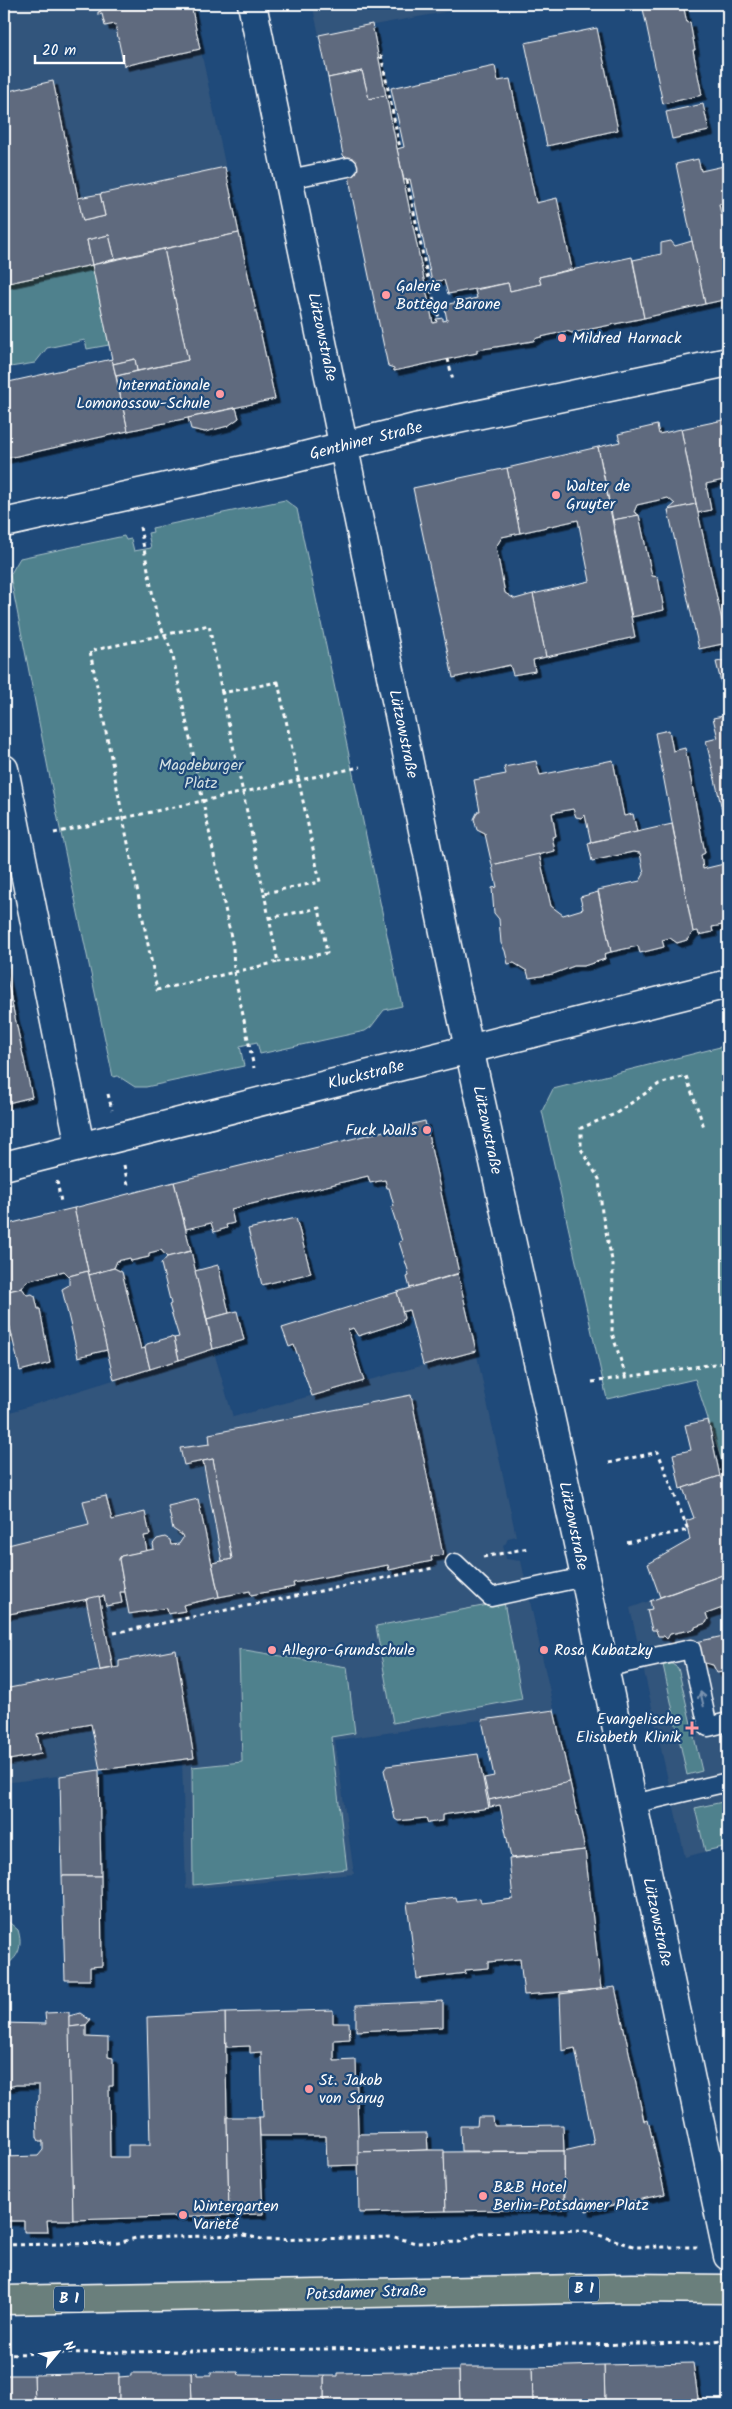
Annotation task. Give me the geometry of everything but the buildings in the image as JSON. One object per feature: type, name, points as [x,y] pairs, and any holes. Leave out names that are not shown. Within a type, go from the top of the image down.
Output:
[{"type":"main road","name":"Potsdamer Straße","points":[[4,2300],[632,2288],[728,2289]]},
{"type":"street","name":"Lützowstraße","points":[[252,4],[469,1049],[604,1668],[728,2256]]},
{"type":"street","name":"Genthiner Straße","points":[[4,522],[344,446],[415,428],[728,362]]},
{"type":"street","points":[[4,770],[80,1146]]},
{"type":"street","name":"Kluckstraße","points":[[4,1166],[728,984]]},
{"type":"lane","points":[[290,185],[349,173]]},
{"type":"lane","points":[[455,1563],[491,1597],[584,1577]]},
{"type":"lane","points":[[604,1668],[694,1648],[708,1727],[728,1722]]},
{"type":"lane","points":[[633,1804],[728,1782]]},
{"type":"path","points":[[381,55],[400,148]]},
{"type":"path","points":[[407,180],[429,284],[439,318]]},
{"type":"path","points":[[448,359],[453,381]]},
{"type":"path","points":[[140,527],[157,618],[172,652],[233,946],[234,972],[254,1068]]},
{"type":"path","points":[[269,918],[319,908],[327,953],[278,962],[157,990],[90,651],[209,625],[278,962]]},
{"type":"path","points":[[222,693],[278,682],[320,882],[264,893]]},
{"type":"path","points":[[54,833],[360,767]]},
{"type":"path","points":[[626,1377],[612,1333],[613,1265],[602,1213],[599,1178],[581,1149],[581,1128],[615,1114],[659,1084],[686,1076],[704,1127]]},
{"type":"path","points":[[592,1382],[728,1362]]},
{"type":"path","points":[[609,1463],[658,1452],[688,1530],[626,1543]]},
{"type":"path","points":[[114,1633],[529,1548]]},
{"type":"path","points":[[4,2246],[118,2243],[136,2238],[244,2235],[266,2240],[394,2237],[416,2243],[460,2242],[480,2232],[583,2230],[636,2247],[669,2247]]},
{"type":"path","points":[[4,2354],[701,2343],[728,2339]]},
{"type":"shaded area","points":[[4,4],[191,4],[275,399],[128,431],[92,265],[4,284]]},
{"type":"shaded area","points":[[312,4],[489,4],[319,35]]},
{"type":"shaded area","name":"Allegro-Grundschule","points":[[213,1349],[233,1417],[476,1351],[516,1536],[508,1538],[503,1545],[506,1559],[521,1561],[554,1710],[335,1740],[354,1874],[186,1889],[182,1760],[4,1783],[4,1414]]},
{"type":"shaded area","name":"Evangelische Elisabeth Klinik","points":[[728,1573],[728,1846],[685,1857],[630,1608]]},
{"type":"green space","points":[[92,265],[109,345],[87,349],[85,340],[47,348],[35,363],[4,368],[4,284]]},
{"type":"green space","name":"Magdeburger Platz","points":[[285,500],[297,509],[402,1006],[384,1010],[371,1027],[365,1031],[260,1054],[257,1042],[240,1046],[244,1066],[146,1087],[135,1087],[118,1076],[113,1077],[59,824],[10,575],[20,558],[124,536],[126,540],[131,539],[134,551],[151,548],[148,533],[153,532],[152,528]]},
{"type":"green space","points":[[728,1045],[728,1480],[695,1379],[607,1399],[542,1111],[553,1089]]},
{"type":"green space","points":[[504,1602],[522,1699],[393,1723],[376,1626]]},
{"type":"green space","points":[[239,1649],[347,1667],[355,1733],[331,1737],[347,1869],[193,1885],[192,1767],[242,1762]]},
{"type":"green space","points":[[672,1664],[678,1668],[702,1771],[687,1775],[663,1665]]},
{"type":"green space","points":[[727,1801],[728,1846],[705,1851],[695,1808]]},
{"type":"green space","points":[[4,1918],[18,1930],[20,1946],[13,1959],[4,1966]]},
{"type":"place","name":"Galerie Bottega Barone","points":[[386,295]]},
{"type":"place","name":"Mildred Harnack","points":[[562,338]]},
{"type":"place","name":"Internationale Lomonossow-Schule","points":[[220,394]]},
{"type":"place","name":"Walter de Gruyter","points":[[556,495]]},
{"type":"place","name":"Fuck Walls","points":[[427,1130]]},
{"type":"place","name":"Allegro-Grundschule","points":[[272,1650]]},
{"type":"place","name":"Rosa Kubatzky","points":[[544,1650]]},
{"type":"place","name":"Evangelische Elisabeth Klinik","points":[[692,1728]]},
{"type":"place","name":"St. Jakob von Sarug","points":[[309,2089]]},
{"type":"place","name":"B&B Hotel Berlin-Potsdamer Platz","points":[[483,2196]]},
{"type":"place","name":"Wintergarten Varieté","points":[[183,2215]]}]
